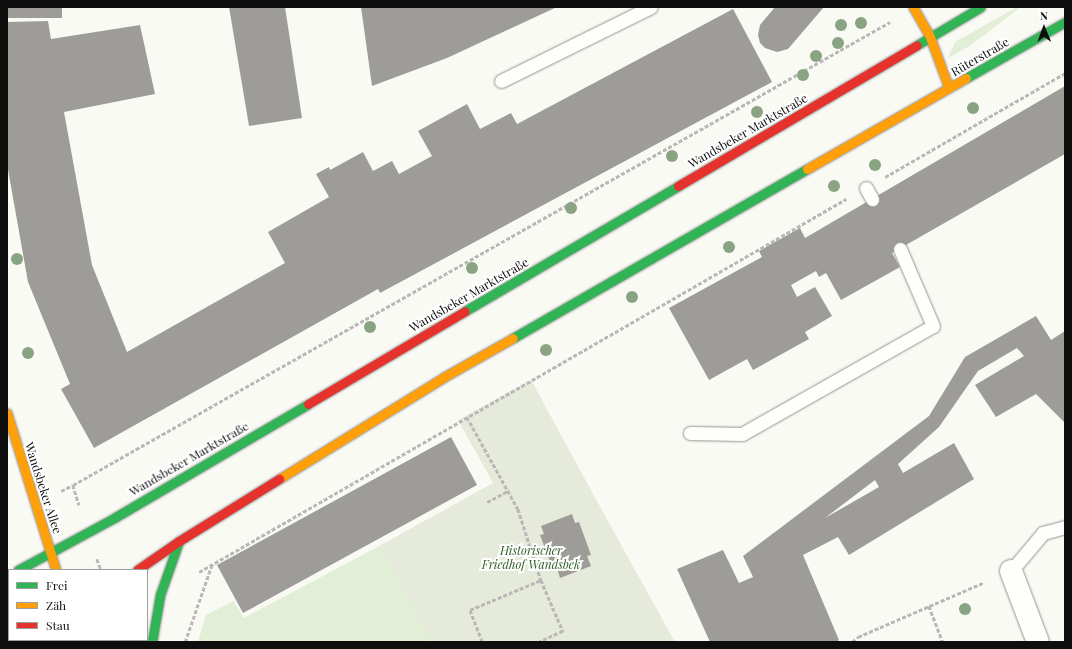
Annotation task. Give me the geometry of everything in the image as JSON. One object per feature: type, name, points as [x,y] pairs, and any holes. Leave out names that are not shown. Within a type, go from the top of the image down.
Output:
[{"type":"main road","points":[[138,569],[179,541],[444,377],[949,88],[930,37],[913,7]]},
{"type":"main road","points":[[930,37],[981,7]]},
{"type":"main road","name":"Rüterstraße","points":[[949,88],[1065,22]]},
{"type":"main road","name":"Wandsbeker Marktstraße","points":[[20,569],[114,518],[930,37]]},
{"type":"main road","name":"Wandsbeker Allee","points":[[7,413],[56,569]]},
{"type":"main road","points":[[152,642],[160,595],[179,541]]},
{"type":"main road","points":[[16,642],[20,641]]},
{"type":"street","points":[[1011,571],[1038,642]]},
{"type":"lane","points":[[501,81],[651,7]]},
{"type":"lane","points":[[690,433],[742,434],[933,326],[900,249]]},
{"type":"lane","points":[[1011,571],[1043,533],[1065,527]]},
{"type":"path","points":[[55,495],[895,20]]},
{"type":"path","points":[[185,642],[212,564],[467,417],[869,193],[1065,73]]},
{"type":"path","points":[[467,417],[518,508],[541,580],[563,631],[539,642]]},
{"type":"path","points":[[73,485],[77,497]]},
{"type":"path","points":[[487,502],[508,491]]},
{"type":"path","points":[[852,642],[858,637],[1011,571]]},
{"type":"path","points":[[482,642],[470,610],[541,580]]},
{"type":"path","points":[[929,606],[943,642]]},
{"type":"green space","points":[[1017,7],[1019,8],[987,33],[968,47],[948,58],[955,42]]},
{"type":"green space","name":"Historischer Friedhof Wandsbek","points":[[531,380],[675,642],[432,642],[381,545],[493,483],[458,420]]},
{"type":"green space","points":[[381,545],[432,642],[198,642],[206,615],[233,601],[244,618]]},
{"type":"building","points":[[7,7],[62,7],[62,18],[7,18]]},
{"type":"building","points":[[229,7],[285,7],[302,118],[249,126]]},
{"type":"building","points":[[361,7],[557,7],[447,58],[372,86]]},
{"type":"building","points":[[775,7],[824,7],[788,49],[777,52],[765,48],[760,43],[758,35],[760,25]]},
{"type":"building","points":[[733,9],[772,82],[380,293],[378,289],[94,448],[61,389],[70,384],[28,282],[7,164],[7,22],[48,21],[51,39],[140,25],[155,94],[64,112],[92,265],[127,352],[285,263],[268,232],[329,197],[316,174],[329,167],[330,170],[363,152],[373,171],[392,161],[399,174],[432,156],[418,131],[467,104],[480,129],[511,113],[517,124]]},
{"type":"building","points":[[1065,86],[1065,154],[892,253],[900,267],[841,300],[826,273],[819,277],[816,271],[791,285],[797,297],[815,287],[832,316],[805,332],[809,339],[753,370],[747,359],[709,380],[669,308],[762,257],[759,251],[800,228],[805,238]]},
{"type":"building","points":[[1036,316],[1051,340],[1065,331],[1065,423],[1036,394],[996,417],[975,385],[1024,356],[1017,348],[978,371],[939,427],[898,464],[903,473],[954,443],[974,479],[849,555],[838,537],[803,555],[839,640],[836,642],[710,642],[677,569],[723,550],[739,583],[753,577],[743,556],[929,416],[965,357]],"holes":[[[875,480],[879,487],[825,518]]]},
{"type":"building","points":[[451,437],[477,485],[243,613],[217,565]]},
{"type":"building","points":[[572,514],[575,523],[579,522],[591,555],[587,556],[591,566],[560,578],[557,568],[553,569],[540,535],[544,534],[541,526]]},
{"type":"traffic: fast","points":[[917,45],[981,7]]},
{"type":"traffic: fast","points":[[966,78],[1065,22]]},
{"type":"traffic: fast","points":[[513,338],[807,169]]},
{"type":"traffic: fast","points":[[465,311],[678,186]]},
{"type":"traffic: fast","points":[[20,569],[114,518],[308,404]]},
{"type":"traffic: fast","points":[[152,642],[160,595],[179,541]]},
{"type":"traffic: slow","points":[[913,7],[930,37],[949,88]]},
{"type":"traffic: slow","points":[[807,169],[966,78]]},
{"type":"traffic: slow","points":[[279,479],[444,377],[513,338]]},
{"type":"traffic: slow","points":[[7,413],[56,569]]},
{"type":"traffic: jam","points":[[678,186],[917,45]]},
{"type":"traffic: jam","points":[[308,404],[465,311]]},
{"type":"traffic: jam","points":[[138,569],[179,541],[279,479]]}]
